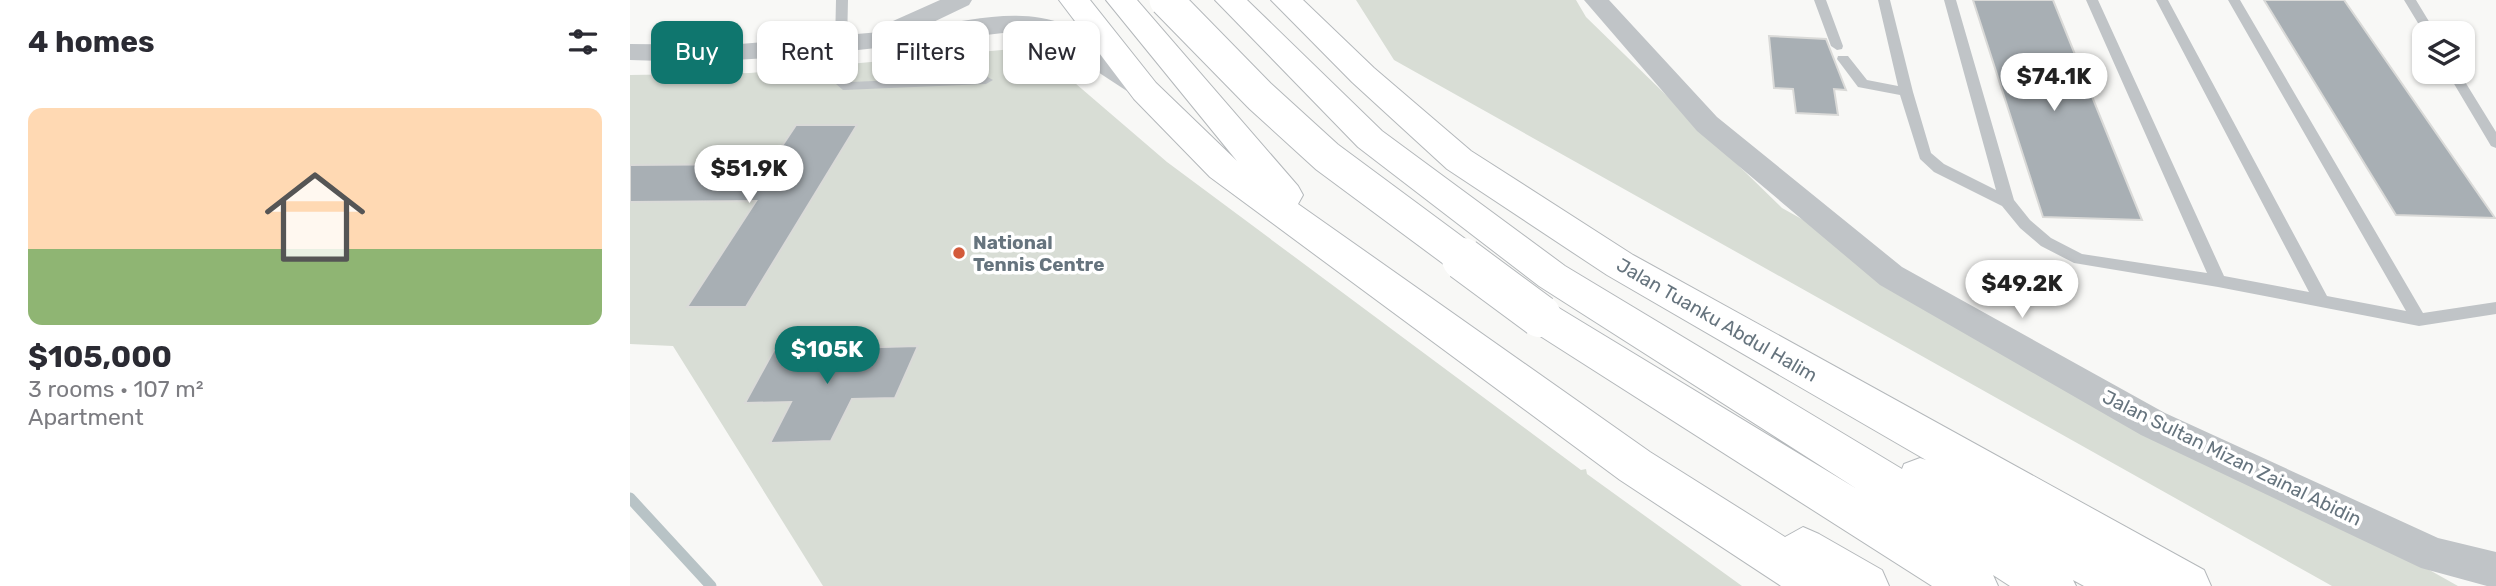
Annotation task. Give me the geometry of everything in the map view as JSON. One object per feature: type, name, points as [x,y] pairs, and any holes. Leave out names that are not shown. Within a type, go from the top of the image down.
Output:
[{"type":"main road","points":[[1074,0],[1145,91],[1175,124],[1222,168],[1635,466],[1822,586]]},
{"type":"main road","points":[[1121,0],[1324,242]]},
{"type":"main road","points":[[1166,0],[1260,96],[1327,157],[1540,316],[1974,586]]},
{"type":"main road","points":[[1183,74],[1176,36],[1179,24],[1196,6],[1213,0]]},
{"type":"main road","points":[[1230,0],[1370,139],[1552,276],[2052,586]]},
{"type":"main road","name":"Jalan Tuanku Abdul Halim","points":[[1265,0],[1301,6],[1363,75],[1459,160],[1620,265],[2187,586]]},
{"type":"main road","points":[[1662,346],[2132,586]]},
{"type":"main road","points":[[1635,466],[1731,507],[1865,586]]},
{"type":"street","points":[[913,21],[960,0]]},
{"type":"street","name":"Jalan Sultan Mizan Zainal Abidin","points":[[1596,0],[1707,124],[1892,276],[2153,425],[2434,555],[2496,570]]},
{"type":"street","points":[[989,26],[1041,24],[1057,31],[1145,91]]},
{"type":"street","points":[[858,41],[872,39]]},
{"type":"street","points":[[630,52],[673,55],[757,51]]},
{"type":"lane","points":[[842,0],[842,21]]},
{"type":"lane","points":[[1820,0],[1837,46]]},
{"type":"lane","points":[[1884,0],[1906,93],[1925,155],[1939,169],[2007,202]]},
{"type":"lane","points":[[1950,0],[2007,202],[2025,224],[2046,242],[2080,259],[2218,281],[2419,320],[2496,308]]},
{"type":"lane","points":[[2092,0],[2218,281]]},
{"type":"lane","points":[[2162,0],[2321,300]]},
{"type":"lane","points":[[2234,0],[2419,320]]},
{"type":"lane","points":[[2410,0],[2423,21]]},
{"type":"lane","points":[[1843,59],[1863,84],[1906,93]]},
{"type":"lane","points":[[844,84],[848,87],[907,84]]},
{"type":"lane","points":[[2460,84],[2496,143]]},
{"type":"shaded area","points":[[1356,0],[1576,0],[1586,17],[1782,208],[2458,586],[2332,586],[1394,60]]},
{"type":"shaded area","name":"National Tennis Centre","points":[[1003,50],[1003,84],[1076,84],[1167,162],[1581,470],[1586,469],[1587,474],[1742,586],[823,586],[673,346],[630,344],[630,75],[651,75],[651,84],[743,84],[743,73],[757,72],[757,84],[858,84],[858,63],[872,62],[872,84],[989,84],[989,51]]},
{"type":"building","points":[[1973,0],[2053,0],[2142,220],[2043,217]]},
{"type":"building","points":[[2264,0],[2344,0],[2495,218],[2396,215]]},
{"type":"building","points":[[1769,36],[1826,39],[1846,90],[1834,89],[1838,115],[1796,113],[1793,89],[1774,88]]},
{"type":"building","points":[[796,125],[857,125],[746,307],[687,307],[756,201],[630,202],[630,165],[770,164]]},
{"type":"building","points":[[918,346],[895,398],[852,399],[831,441],[770,443],[791,402],[745,403],[774,350]]},
{"type":"waterway","points":[[630,498],[711,586]]},
{"type":"place","name":"National Tennis Centre","points":[[959,253]]}]
